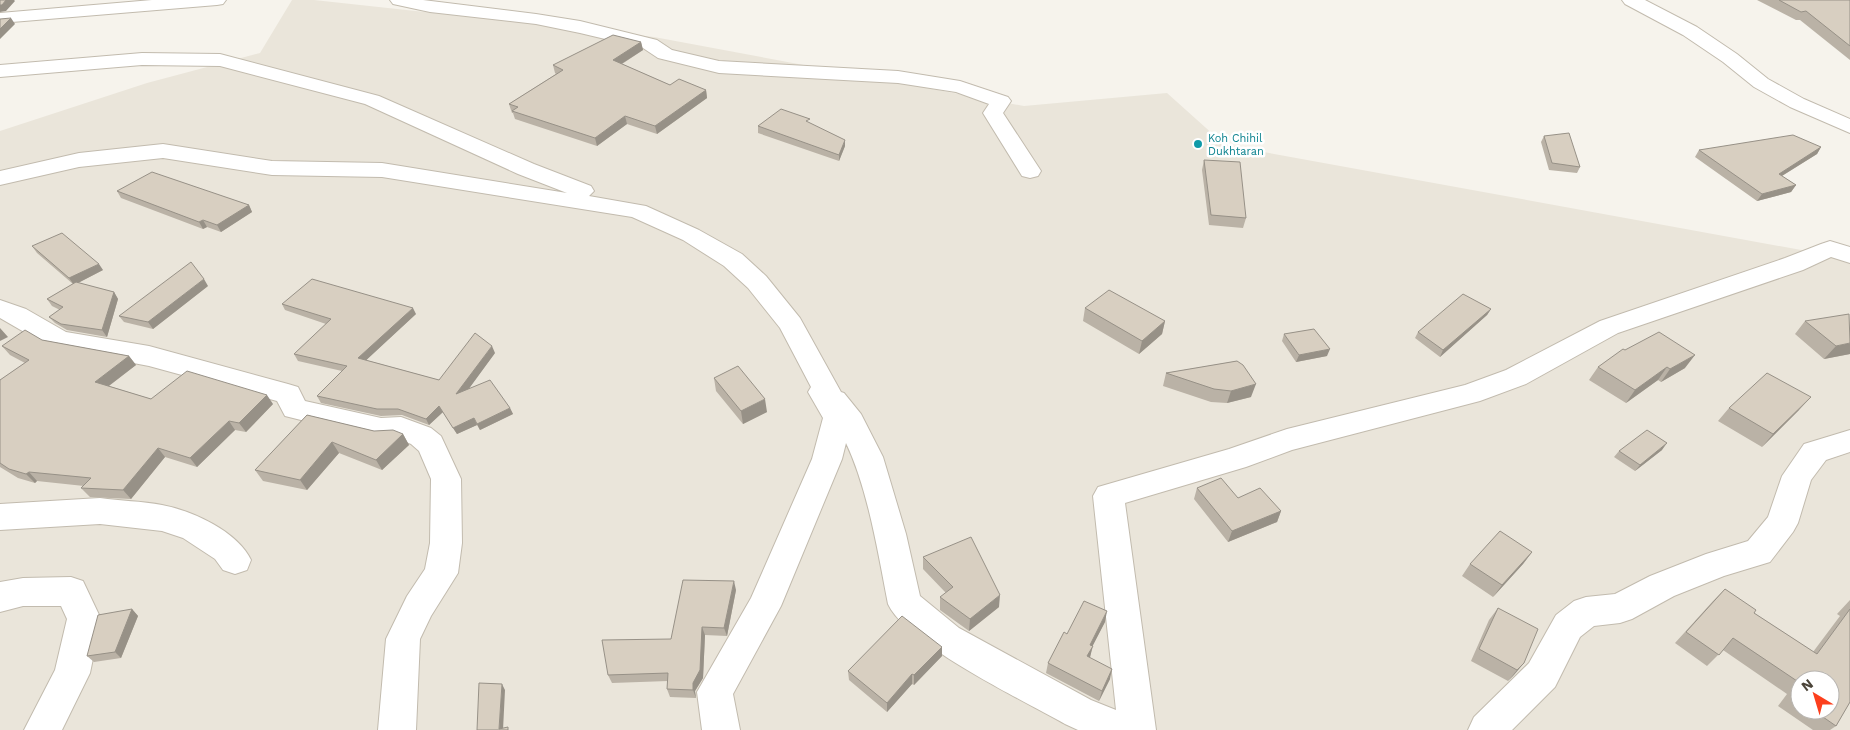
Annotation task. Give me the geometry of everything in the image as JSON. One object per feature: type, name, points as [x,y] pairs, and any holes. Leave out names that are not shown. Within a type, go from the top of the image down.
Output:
[{"type":"street","points":[[0,18],[217,0]]},
{"type":"street","points":[[399,0],[430,7],[536,19],[580,27],[650,44],[665,54],[719,67],[898,77],[960,88],[1000,102],[993,113],[1030,171]]},
{"type":"street","points":[[1630,0],[1690,32],[1730,58],[1761,83],[1797,103],[1850,127]]},
{"type":"street","points":[[0,70],[142,59],[220,60],[372,100],[526,169],[638,211],[691,235],[733,260],[757,282],[791,324],[826,391],[851,422],[868,457],[890,534],[906,604],[947,639],[1078,712],[1121,730]]},
{"type":"street","points":[[0,178],[79,160],[163,151],[272,168],[382,170],[638,211]]},
{"type":"street","points":[[1137,730],[1109,496],[1287,440],[1470,394],[1516,377],[1609,327],[1794,264],[1830,249],[1850,255]]},
{"type":"street","points":[[0,309],[17,316],[59,340],[159,358],[288,394],[295,409],[381,429],[400,428],[421,436],[431,444],[446,479],[446,543],[441,572],[419,606],[403,639],[398,730]]},
{"type":"street","points":[[721,730],[715,692],[764,606],[827,459],[838,418],[822,392],[826,391]]},
{"type":"street","points":[[1487,730],[1542,675],[1568,626],[1586,612],[1620,608],[1662,586],[1718,564],[1759,552],[1782,523],[1797,476],[1814,452],[1850,441]]},
{"type":"street","points":[[0,516],[100,511],[163,518],[194,529],[226,550],[235,560]]},
{"type":"street","points":[[0,597],[23,592],[71,591],[84,619],[72,673],[43,730]]},
{"type":"shaded area","points":[[292,0],[314,0],[654,37],[1024,106],[1167,93],[1225,145],[1834,256],[1850,262],[1850,730],[0,730],[0,131],[147,83],[260,53]]},
{"type":"building","points":[[0,0],[6,0],[0,5]]},
{"type":"building","points":[[1779,0],[1850,0],[1850,46],[1806,11],[1801,12]]},
{"type":"building","points":[[11,18],[0,29],[0,19]]},
{"type":"building","points":[[613,35],[641,42],[613,60],[670,85],[679,79],[706,90],[655,126],[625,116],[595,138],[512,111],[518,107],[509,104],[563,70],[553,65]]},
{"type":"building","points":[[781,109],[810,119],[806,121],[845,140],[839,155],[758,126]]},
{"type":"building","points":[[1569,133],[1580,167],[1552,163],[1544,136]]},
{"type":"building","points":[[1793,135],[1821,147],[1779,174],[1796,185],[1762,194],[1699,150]]},
{"type":"building","points":[[1204,160],[1240,162],[1246,218],[1211,215]]},
{"type":"building","points":[[152,172],[249,205],[217,225],[203,220],[199,222],[117,191]]},
{"type":"building","points":[[62,233],[99,264],[69,278],[32,246]]},
{"type":"building","points":[[191,262],[204,279],[148,322],[119,316]]},
{"type":"building","points":[[312,279],[413,308],[358,358],[439,380],[475,333],[492,346],[456,394],[490,380],[510,408],[477,424],[474,418],[453,428],[439,406],[426,419],[398,409],[377,409],[317,396],[347,366],[294,354],[331,319],[282,304]]},
{"type":"building","points":[[76,282],[114,292],[102,330],[61,324],[49,317],[63,307],[47,299]]},
{"type":"building","points":[[1109,290],[1165,321],[1142,341],[1085,308]]},
{"type":"building","points":[[1463,294],[1491,309],[1443,350],[1418,332]]},
{"type":"building","points":[[1849,314],[1850,343],[1836,346],[1805,321]]},
{"type":"building","points":[[1314,329],[1330,349],[1299,355],[1284,334]]},
{"type":"building","points":[[25,330],[42,340],[129,356],[95,382],[151,399],[187,371],[267,395],[239,423],[229,421],[190,458],[158,448],[123,490],[81,488],[91,478],[29,472],[26,474],[9,469],[0,463],[0,380],[29,360],[2,346]]},
{"type":"building","points":[[1659,332],[1695,355],[1670,369],[1667,367],[1635,390],[1598,367],[1623,349],[1625,350]]},
{"type":"building","points":[[1237,361],[1243,365],[1256,384],[1231,391],[1214,389],[1166,373]]},
{"type":"building","points":[[738,366],[765,399],[741,411],[714,378]]},
{"type":"building","points":[[1767,373],[1811,397],[1773,434],[1729,408]]},
{"type":"building","points":[[307,415],[374,431],[393,430],[403,434],[376,460],[332,442],[300,480],[255,470]]},
{"type":"building","points":[[1647,430],[1667,443],[1640,465],[1619,451]]},
{"type":"building","points":[[1221,478],[1238,498],[1260,488],[1281,511],[1232,531],[1197,488]]},
{"type":"building","points":[[1500,531],[1532,552],[1502,585],[1470,564]]},
{"type":"building","points":[[971,537],[1000,595],[970,619],[940,597],[953,587],[923,557]]},
{"type":"building","points":[[683,580],[734,581],[724,628],[702,627],[700,670],[693,683],[693,690],[667,689],[668,673],[608,675],[602,640],[671,639]]},
{"type":"building","points":[[1725,589],[1756,610],[1754,613],[1817,654],[1850,609],[1850,702],[1840,719],[1840,670],[1790,670],[1790,676],[1733,638],[1719,655],[1686,632]]},
{"type":"building","points":[[1084,601],[1107,611],[1090,645],[1093,646],[1087,656],[1112,669],[1102,691],[1048,663],[1064,632],[1067,634]]},
{"type":"building","points":[[1498,608],[1538,629],[1524,663],[1517,670],[1479,649]]},
{"type":"building","points":[[132,609],[115,652],[87,656],[98,615]]},
{"type":"building","points":[[902,616],[942,647],[914,675],[912,674],[887,703],[848,671]]},
{"type":"building","points":[[479,683],[502,684],[499,729],[508,727],[508,730],[477,730]]},
{"type":"building","points":[[1827,720],[1840,720],[1836,726]]},
{"type":"place","name":"Koh Chihil Dukhtaran","points":[[1198,144]]}]
